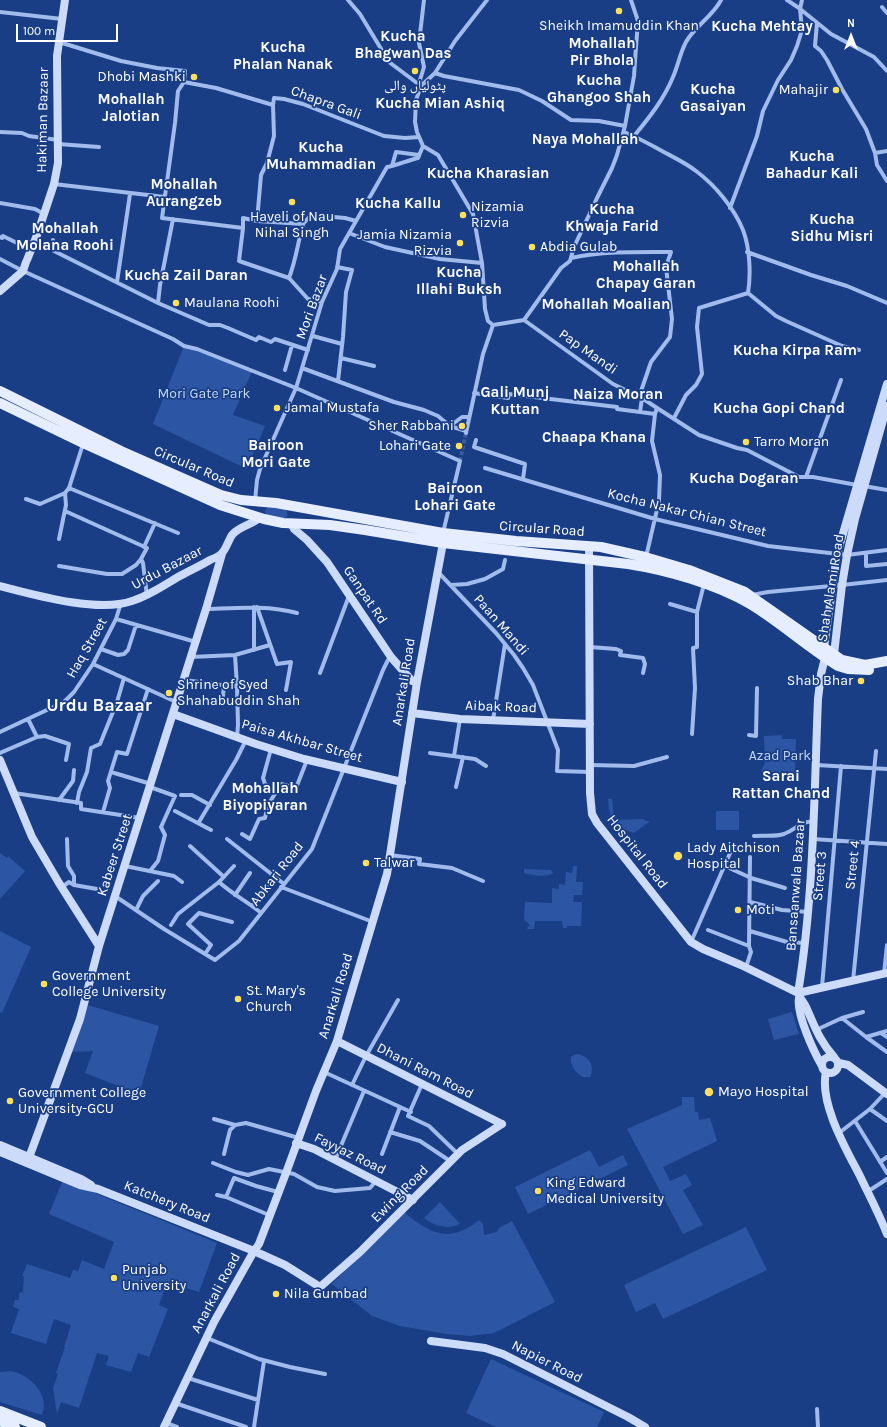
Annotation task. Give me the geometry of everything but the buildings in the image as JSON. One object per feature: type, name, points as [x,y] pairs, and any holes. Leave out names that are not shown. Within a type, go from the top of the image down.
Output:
[{"type":"main road","name":"Circular Road","points":[[0,391],[87,435],[230,498],[258,502],[273,502],[443,538],[654,569],[704,584],[732,595],[751,605],[829,656],[865,664],[887,661]]},
{"type":"main road","name":"Circular Road","points":[[0,403],[83,443],[220,505],[259,518],[276,522],[316,524],[443,538],[589,546],[645,557],[715,579],[736,587],[751,595],[824,647],[829,656],[838,666],[862,671],[887,668]]},
{"type":"main road","points":[[258,502],[259,518]]},
{"type":"main road","points":[[290,506],[292,513],[291,523]]},
{"type":"main road","points":[[611,562],[613,550]]},
{"type":"main road","points":[[0,1411],[41,1427]]},
{"type":"main road","points":[[0,1421],[16,1427]]},
{"type":"street","name":"Hakiman Bazaar","points":[[23,271],[54,184],[58,163],[57,56],[65,0]]},
{"type":"street","points":[[348,0],[360,14],[390,62],[421,86]]},
{"type":"street","points":[[421,86],[420,80],[424,66],[419,43],[424,0]]},
{"type":"street","points":[[487,0],[455,41],[435,73],[421,86],[416,100],[415,122],[423,146],[438,155],[473,214],[482,263],[485,309],[488,321],[493,324],[524,320],[561,268],[570,261],[574,247],[612,168],[624,132],[634,76],[638,21],[631,0]]},
{"type":"street","points":[[634,136],[650,117],[664,96],[673,78],[687,40],[717,8],[721,0]]},
{"type":"street","points":[[786,0],[800,9],[831,34],[874,57],[887,71]]},
{"type":"street","points":[[730,208],[749,161],[760,128],[763,111],[797,46],[802,24],[800,9],[802,0]]},
{"type":"street","points":[[882,7],[887,13]]},
{"type":"street","points":[[0,12],[62,19]]},
{"type":"street","points":[[817,23],[815,46],[821,51],[827,60],[844,93],[866,129],[875,153],[876,165],[887,181]]},
{"type":"street","points":[[59,42],[120,61],[157,68],[185,71],[184,82],[178,91],[162,218],[243,228]]},
{"type":"street","points":[[435,73],[519,90],[542,101],[571,120],[599,121],[625,126]]},
{"type":"street","name":"Chapra Gali","points":[[184,82],[216,88],[273,105],[274,98],[303,104],[384,136],[405,138],[419,137]]},
{"type":"street","points":[[257,220],[261,175],[267,163],[274,136],[272,112],[273,105]]},
{"type":"street","points":[[0,132],[22,134],[58,142],[99,147]]},
{"type":"street","points":[[624,132],[696,170],[717,189],[743,231],[750,272],[748,293]]},
{"type":"street","points":[[392,166],[396,152],[419,155],[423,146]]},
{"type":"street","points":[[875,153],[887,151]]},
{"type":"street","name":"Mori Bazar","points":[[258,502],[256,487],[260,468],[296,388],[313,336],[322,302],[338,267],[340,249],[383,171],[387,167],[395,164],[418,158],[419,155]]},
{"type":"street","points":[[54,184],[165,197]]},
{"type":"street","points":[[117,282],[130,194]]},
{"type":"street","points":[[0,203],[35,209],[44,214]]},
{"type":"street","points":[[289,278],[295,262],[303,224],[311,215],[345,218],[356,221]]},
{"type":"street","points":[[303,224],[243,218],[239,261],[289,278],[308,299],[322,302]]},
{"type":"street","points":[[158,303],[173,219]]},
{"type":"street","points":[[349,233],[385,247],[440,259],[482,263]]},
{"type":"street","points":[[0,237],[2,238],[3,236],[31,250]]},
{"type":"street","points":[[53,240],[54,251],[158,303],[209,325],[224,326],[256,340],[259,337],[271,342],[275,339],[308,350]]},
{"type":"street","points":[[571,258],[614,252],[671,252],[666,267],[672,319],[670,337],[651,362],[640,398],[640,412]]},
{"type":"street","points":[[747,252],[847,286],[887,304]]},
{"type":"street","points":[[0,259],[23,271],[173,339],[184,346],[198,349],[296,388],[460,461],[443,538]]},
{"type":"street","points":[[338,267],[352,270],[346,292],[338,381]]},
{"type":"street","points":[[0,291],[23,271]]},
{"type":"street","points":[[674,418],[686,396],[696,385],[702,374],[697,327],[699,308],[748,293]]},
{"type":"street","points":[[748,293],[776,316],[842,346],[859,350]]},
{"type":"street","name":"Pap Mandi","points":[[524,320],[613,384],[674,418],[699,435],[747,450],[799,477],[806,476],[887,490]]},
{"type":"street","points":[[302,368],[394,402],[424,410],[438,416],[450,426],[466,432],[486,341],[493,324]]},
{"type":"street","points":[[313,336],[342,344]]},
{"type":"street","points":[[285,370],[292,345]]},
{"type":"street","points":[[341,358],[374,366]]},
{"type":"street","points":[[806,476],[841,380]]},
{"type":"street","name":"Shah Alami Road","points":[[829,656],[861,485],[887,384]]},
{"type":"street","points":[[474,393],[508,398],[509,394],[617,407],[617,409],[655,414]]},
{"type":"street","name":"Shah Alami Road","points":[[824,647],[837,554],[861,485],[885,423],[887,406]]},
{"type":"street","points":[[645,557],[660,501],[660,475],[652,441],[657,408]]},
{"type":"street","points":[[450,426],[462,416],[469,417]]},
{"type":"street","points":[[476,440],[474,447],[525,464],[523,479]]},
{"type":"street","points":[[26,499],[40,504],[65,493],[69,488],[83,443]]},
{"type":"street","name":"Kocha Nakar Chian Street","points":[[485,468],[655,519],[768,546],[847,555],[866,554],[887,550]]},
{"type":"street","points":[[69,488],[178,533]]},
{"type":"street","points":[[60,539],[66,505],[65,493]]},
{"type":"street","points":[[59,566],[107,574],[122,574],[129,571],[141,559],[147,548],[65,511]]},
{"type":"street","name":"Urdu Bazaar","points":[[0,586],[49,598],[89,604],[110,605],[131,602],[147,596],[222,554],[227,542],[235,531],[256,521],[259,518]]},
{"type":"street","name":"Ganpat Rd","points":[[291,523],[294,529],[318,552],[391,657],[412,681],[417,682]]},
{"type":"street","points":[[144,547],[155,524]]},
{"type":"street","name":"Anarkali Road","points":[[165,1425],[206,1338],[254,1250],[259,1244],[337,1041],[387,874],[417,682],[443,538]]},
{"type":"street","name":"Hospital Road","points":[[589,546],[592,814],[597,823],[691,942],[703,949],[746,967],[799,996]]},
{"type":"street","name":"Kabeer Street","points":[[28,1160],[80,1019],[99,946],[196,642],[222,554]]},
{"type":"street","points":[[866,554],[866,566],[887,564]]},
{"type":"street","points":[[141,559],[143,563],[147,596]]},
{"type":"street","points":[[451,585],[467,584],[485,579],[503,569],[505,560]]},
{"type":"street","name":"Paan Mandi","points":[[437,570],[505,644],[514,655],[533,685],[558,750],[557,771],[591,769]]},
{"type":"street","points":[[751,595],[887,580]]},
{"type":"street","points":[[692,734],[695,688],[693,648],[697,647],[697,612],[704,584]]},
{"type":"street","points":[[320,673],[349,596]]},
{"type":"street","name":"Haq Street","points":[[0,732],[64,702],[74,692],[93,664],[116,619],[122,603]]},
{"type":"street","points":[[670,604],[697,612]]},
{"type":"street","points":[[206,609],[255,607],[282,609],[297,613]]},
{"type":"street","points":[[255,607],[277,664],[291,662],[286,690]]},
{"type":"street","points":[[254,650],[255,607]]},
{"type":"street","points":[[116,619],[196,642]]},
{"type":"street","points":[[101,649],[118,655],[124,654],[128,650],[136,625]]},
{"type":"street","points":[[493,720],[505,644]]},
{"type":"street","points":[[191,657],[235,656],[270,645]]},
{"type":"street","points":[[589,647],[616,649],[621,651],[620,655],[643,658],[645,664],[643,673]]},
{"type":"street","points":[[235,656],[238,725],[237,737]]},
{"type":"street","name":"Bansaanwala Bazaar","points":[[799,996],[806,943],[813,839],[818,699],[821,674],[829,656]]},
{"type":"street","name":"Abkari Road","points":[[115,896],[215,960],[239,941],[312,849],[383,670],[391,657]]},
{"type":"street","points":[[93,664],[177,702]]},
{"type":"street","points":[[77,802],[79,792],[87,772],[92,748],[100,744],[117,702],[124,678]]},
{"type":"street","points":[[184,680],[224,686],[237,686]]},
{"type":"street","points":[[222,704],[224,686]]},
{"type":"street","points":[[749,735],[756,736],[757,688]]},
{"type":"street","points":[[103,812],[110,788],[108,781],[117,752],[128,754],[148,689]]},
{"type":"street","name":"Aibak Road","points":[[412,713],[460,719],[590,724]]},
{"type":"street","name":"Paisa Akhbar Street","points":[[173,714],[271,749],[402,782]]},
{"type":"street","points":[[28,719],[37,737]]},
{"type":"street","points":[[454,756],[460,719]]},
{"type":"street","points":[[0,753],[37,737],[45,736],[69,744],[66,760]]},
{"type":"street","points":[[199,822],[236,760],[246,740]]},
{"type":"street","points":[[271,749],[263,778],[265,784],[276,791]]},
{"type":"street","name":"Street 4","points":[[853,981],[876,752]]},
{"type":"street","points":[[430,753],[475,759],[486,766]]},
{"type":"street","points":[[456,787],[463,757]]},
{"type":"street","points":[[591,769],[634,766],[667,757]]},
{"type":"street","points":[[242,834],[250,839],[259,819],[266,818],[268,805],[281,784],[296,788],[307,759]]},
{"type":"street","points":[[0,760],[32,837],[99,946]]},
{"type":"street","points":[[816,765],[887,769]]},
{"type":"street","name":"Street 3","points":[[822,988],[841,766]]},
{"type":"street","points":[[59,800],[72,781],[74,770]]},
{"type":"street","points":[[111,772],[150,785],[175,796],[161,826],[165,834],[158,861],[150,871]]},
{"type":"street","points":[[14,793],[77,802],[81,803],[81,809],[140,818]]},
{"type":"street","points":[[181,795],[192,794],[210,805]]},
{"type":"street","points":[[175,811],[199,822],[211,830]]},
{"type":"street","points":[[754,836],[789,832],[799,824],[813,821]]},
{"type":"street","points":[[67,839],[68,866],[74,876],[74,885]]},
{"type":"street","points":[[227,839],[275,877],[283,886],[373,922]]},
{"type":"street","points":[[813,839],[887,844]]},
{"type":"street","points":[[691,942],[734,844]]},
{"type":"street","points":[[190,846],[224,877]]},
{"type":"street","points":[[390,855],[420,859],[419,864],[452,868],[483,881]]},
{"type":"street","points":[[746,967],[751,952],[749,946],[751,878],[750,857]]},
{"type":"street","points":[[125,866],[174,876],[182,882]]},
{"type":"street","points":[[171,924],[178,914],[219,882],[234,866]]},
{"type":"street","points":[[725,866],[751,878],[785,888]]},
{"type":"street","points":[[235,895],[250,873]]},
{"type":"street","points":[[252,906],[275,877]]},
{"type":"street","points":[[136,910],[143,896],[158,881]]},
{"type":"street","points":[[62,887],[69,882],[74,885],[96,889]]},
{"type":"street","points":[[219,882],[261,913]]},
{"type":"street","points":[[750,902],[782,910],[808,912]]},
{"type":"street","points":[[205,954],[211,945],[188,924],[199,912],[232,922]]},
{"type":"street","points":[[708,930],[749,946]]},
{"type":"street","points":[[750,931],[787,942],[806,943]]},
{"type":"street","points":[[799,996],[822,988],[885,974],[887,945]]},
{"type":"street","points":[[799,996],[806,1006],[815,1030],[824,1045],[836,1060],[838,1068],[836,1072],[831,1073],[824,1069],[814,1052],[798,1008],[799,996]]},
{"type":"street","points":[[352,1086],[366,1056],[398,1000]]},
{"type":"street","points":[[815,1030],[842,1018],[863,1012]]},
{"type":"street","points":[[842,1018],[887,1052]]},
{"type":"street","points":[[866,1037],[887,1031]]},
{"type":"street","points":[[881,1033],[887,1037]]},
{"type":"street","name":"Dhani Ram Road","points":[[337,1041],[502,1124]]},
{"type":"street","points":[[838,1134],[886,1094],[848,1065],[829,1056],[824,1059],[826,1095],[838,1134],[887,1234]]},
{"type":"street","points":[[324,1072],[411,1112]]},
{"type":"street","points":[[422,1084],[408,1116],[429,1126],[458,1154]]},
{"type":"street","points":[[335,1160],[364,1091]]},
{"type":"street","points":[[382,1154],[400,1107]]},
{"type":"street","points":[[870,1108],[887,1121]]},
{"type":"street","points":[[214,1119],[234,1125],[246,1123],[298,1141]]},
{"type":"street","points":[[855,1120],[887,1173]]},
{"type":"street","name":"Ewing Road","points":[[320,1287],[360,1252],[462,1150],[502,1124]]},
{"type":"street","points":[[224,1154],[230,1130],[234,1125]]},
{"type":"street","points":[[390,1132],[420,1141],[451,1162]]},
{"type":"street","name":"Fayyaz Road","points":[[298,1141],[413,1200]]},
{"type":"street","points":[[0,1145],[28,1160]]},
{"type":"street","points":[[0,1152],[28,1160]]},
{"type":"street","points":[[880,1162],[887,1157]]},
{"type":"street","name":"Katchery Road","points":[[28,1160],[81,1179],[98,1189],[254,1250],[285,1264],[320,1287]]},
{"type":"street","points":[[213,1163],[248,1175],[269,1169],[294,1174],[317,1186],[335,1191],[370,1188],[376,1181]]},
{"type":"street","points":[[226,1197],[234,1178],[278,1192]]},
{"type":"street","points":[[867,1192],[887,1180]]},
{"type":"street","points":[[217,1195],[226,1197],[269,1215]]},
{"type":"street","points":[[206,1338],[264,1361],[326,1374]]},
{"type":"street","name":"Napier Road","points":[[431,1341],[485,1348],[503,1354],[645,1427]]},
{"type":"street","points":[[254,1427],[264,1361]]},
{"type":"street","points":[[187,1378],[258,1400]]},
{"type":"street","points":[[175,1404],[246,1427]]},
{"type":"street","points":[[817,1409],[818,1427]]},
{"type":"street","points":[[165,1425],[178,1427]]},
{"type":"green space","name":"Mori Gate Park","points":[[184,346],[252,371],[233,415],[265,426],[247,469],[153,424]]},
{"type":"green space","points":[[268,506],[286,509],[287,517],[285,519],[266,515],[265,511]]},
{"type":"green space","name":"Azad Park","points":[[782,735],[782,739],[796,739],[795,775],[776,775],[761,772],[765,762],[764,736]]},
{"type":"green space","points":[[608,799],[612,799],[614,820],[644,819],[645,821],[650,821],[634,833],[621,828],[611,818]]},
{"type":"green space","points":[[716,811],[739,811],[739,830],[716,830]]},
{"type":"green space","points":[[0,853],[7,858],[8,856],[25,871],[0,899]]},
{"type":"green space","points":[[573,866],[577,866],[576,882],[583,882],[582,895],[574,895],[573,902],[582,902],[581,926],[567,926],[567,928],[563,928],[562,921],[535,921],[534,929],[528,929],[527,928],[530,925],[524,919],[525,902],[552,903],[552,888],[559,889],[559,884],[565,885],[566,872],[572,873]]},
{"type":"green space","points":[[524,869],[551,870],[553,873],[543,876],[535,875],[524,873]]},
{"type":"green space","points":[[0,931],[31,947],[2,1013],[0,1012]]},
{"type":"green space","points":[[84,1004],[159,1026],[139,1094],[85,1073],[93,1051],[68,1052]]},
{"type":"green space","points":[[792,1012],[799,1034],[774,1040],[768,1019]]},
{"type":"green space","points":[[576,1054],[584,1056],[590,1062],[592,1073],[590,1077],[583,1077],[574,1069],[571,1063],[571,1057]]},
{"type":"green space","points":[[682,1097],[694,1097],[695,1112],[698,1112],[699,1120],[710,1118],[717,1141],[663,1167],[670,1181],[686,1174],[692,1185],[683,1190],[703,1225],[683,1234],[627,1129],[682,1105]]},
{"type":"green space","points":[[590,1150],[599,1167],[623,1155],[628,1165],[528,1214],[515,1187]]},
{"type":"green space","points":[[63,1180],[217,1243],[199,1292],[167,1282],[159,1305],[168,1309],[149,1357],[138,1353],[131,1372],[106,1365],[109,1356],[97,1353],[79,1408],[61,1402],[57,1414],[53,1388],[58,1374],[56,1373],[71,1325],[54,1319],[46,1344],[11,1333],[19,1309],[13,1307],[15,1300],[19,1300],[19,1293],[23,1292],[24,1276],[22,1276],[27,1264],[70,1278],[73,1270],[78,1271],[82,1260],[104,1269],[114,1242],[49,1214]]},
{"type":"green space","points":[[440,1202],[460,1224],[446,1227],[432,1223],[424,1218]]},
{"type":"green space","points":[[404,1212],[413,1220],[432,1231],[449,1234],[459,1232],[479,1220],[483,1224],[484,1235],[497,1232],[499,1228],[512,1221],[555,1302],[494,1333],[470,1336],[447,1334],[400,1326],[372,1316],[332,1284]]},
{"type":"green space","points":[[746,1227],[767,1270],[663,1319],[655,1303],[636,1312],[624,1285]]},
{"type":"green space","points":[[491,1359],[604,1412],[597,1427],[496,1427],[466,1413]]},
{"type":"green space","points":[[11,1371],[25,1377],[37,1387],[43,1400],[44,1407],[42,1415],[0,1402],[0,1372]]},
{"type":"tunnel","points":[[460,461],[466,433]]},
{"type":"place","name":"Sheikh Imamuddin Khan","points":[[619,11]]},
{"type":"place","name":"پٹولیاں والی","points":[[415,71]]},
{"type":"place","name":"Dhobi Mashki","points":[[194,77]]},
{"type":"place","name":"Mahajir","points":[[836,90]]},
{"type":"place","name":"Haveli of Nau Nihal Singh","points":[[292,202]]},
{"type":"place","name":"Nizamia Rizvia","points":[[463,215]]},
{"type":"place","name":"Jamia Nizamia Rizvia","points":[[460,243]]},
{"type":"place","name":"Abdia Gulab","points":[[532,247]]},
{"type":"place","name":"Maulana Roohi","points":[[176,303]]},
{"type":"place","name":"Jamal Mustafa","points":[[277,408]]},
{"type":"place","name":"Sher Rabbani","points":[[462,426]]},
{"type":"place","name":"Tarro Moran","points":[[746,442]]},
{"type":"place","name":"Lohari Gate","points":[[459,446]]},
{"type":"place","name":"Shab Bhar","points":[[861,681]]},
{"type":"place","name":"Shrine of Syed Shahabuddin Shah","points":[[169,693]]},
{"type":"place","name":"Lady Aitchison Hospital","points":[[678,856]]},
{"type":"place","name":"Talwar","points":[[366,863]]},
{"type":"place","name":"Moti","points":[[738,910]]},
{"type":"place","name":"Government College University","points":[[44,984]]},
{"type":"place","name":"St. Mary's Church","points":[[238,999]]},
{"type":"place","name":"Mayo Hospital","points":[[709,1092]]},
{"type":"place","name":"Government College University-GCU","points":[[10,1101]]},
{"type":"place","name":"King Edward Medical University","points":[[538,1191]]},
{"type":"place","name":"Punjab University","points":[[114,1278]]},
{"type":"place","name":"Nila Gumbad","points":[[276,1294]]},
{"type":"district","name":"Kucha Mehtay","points":[[762,27]]},
{"type":"district","name":"Kucha Bhagwan Das","points":[[403,46]]},
{"type":"district","name":"Mohallah Pir Bhola","points":[[602,52]]},
{"type":"district","name":"Kucha Phalan Nanak","points":[[283,56]]},
{"type":"district","name":"Kucha Ghangoo Shah","points":[[599,90]]},
{"type":"district","name":"Kucha Gasaiyan","points":[[713,98]]},
{"type":"district","name":"Kucha Mian Ashiq","points":[[440,104]]},
{"type":"district","name":"Mohallah Jalotian","points":[[131,108]]},
{"type":"district","name":"Naya Mohallah","points":[[585,140]]},
{"type":"district","name":"Kucha Muhammadian","points":[[321,156]]},
{"type":"district","name":"Kucha Bahadur Kali","points":[[812,166]]},
{"type":"district","name":"Kucha Kharasian","points":[[488,174]]},
{"type":"district","name":"Mohallah Aurangzeb","points":[[184,194]]},
{"type":"district","name":"Kucha Kallu","points":[[398,204]]},
{"type":"district","name":"Kucha Khwaja Farid","points":[[612,218]]},
{"type":"district","name":"Kucha Sidhu Misri","points":[[832,228]]},
{"type":"district","name":"Mohallah Molana Roohi","points":[[65,238]]},
{"type":"district","name":"Kucha Zail Daran","points":[[186,276]]},
{"type":"district","name":"Mohallah Chapay Garan","points":[[646,276]]},
{"type":"district","name":"Kucha Illahi Buksh","points":[[459,282]]},
{"type":"district","name":"Mohallah Moalian","points":[[606,305]]},
{"type":"district","name":"Kucha Kirpa Ram","points":[[795,351]]},
{"type":"district","name":"Naiza Moran","points":[[618,395]]},
{"type":"district","name":"Gali Munj Kuttan","points":[[515,402]]},
{"type":"district","name":"Kucha Gopi Chand","points":[[779,409]]},
{"type":"district","name":"Chaapa Khana","points":[[594,438]]},
{"type":"district","name":"Bairoon Mori Gate","points":[[276,454]]},
{"type":"district","name":"Kucha Dogaran","points":[[744,479]]},
{"type":"district","name":"Bairoon Lohari Gate","points":[[455,498]]},
{"type":"district","name":"Urdu Bazaar","points":[[99,706]]},
{"type":"district","name":"Sarai Rattan Chand","points":[[781,786]]},
{"type":"district","name":"Mohallah Biyopiyaran","points":[[265,798]]}]
